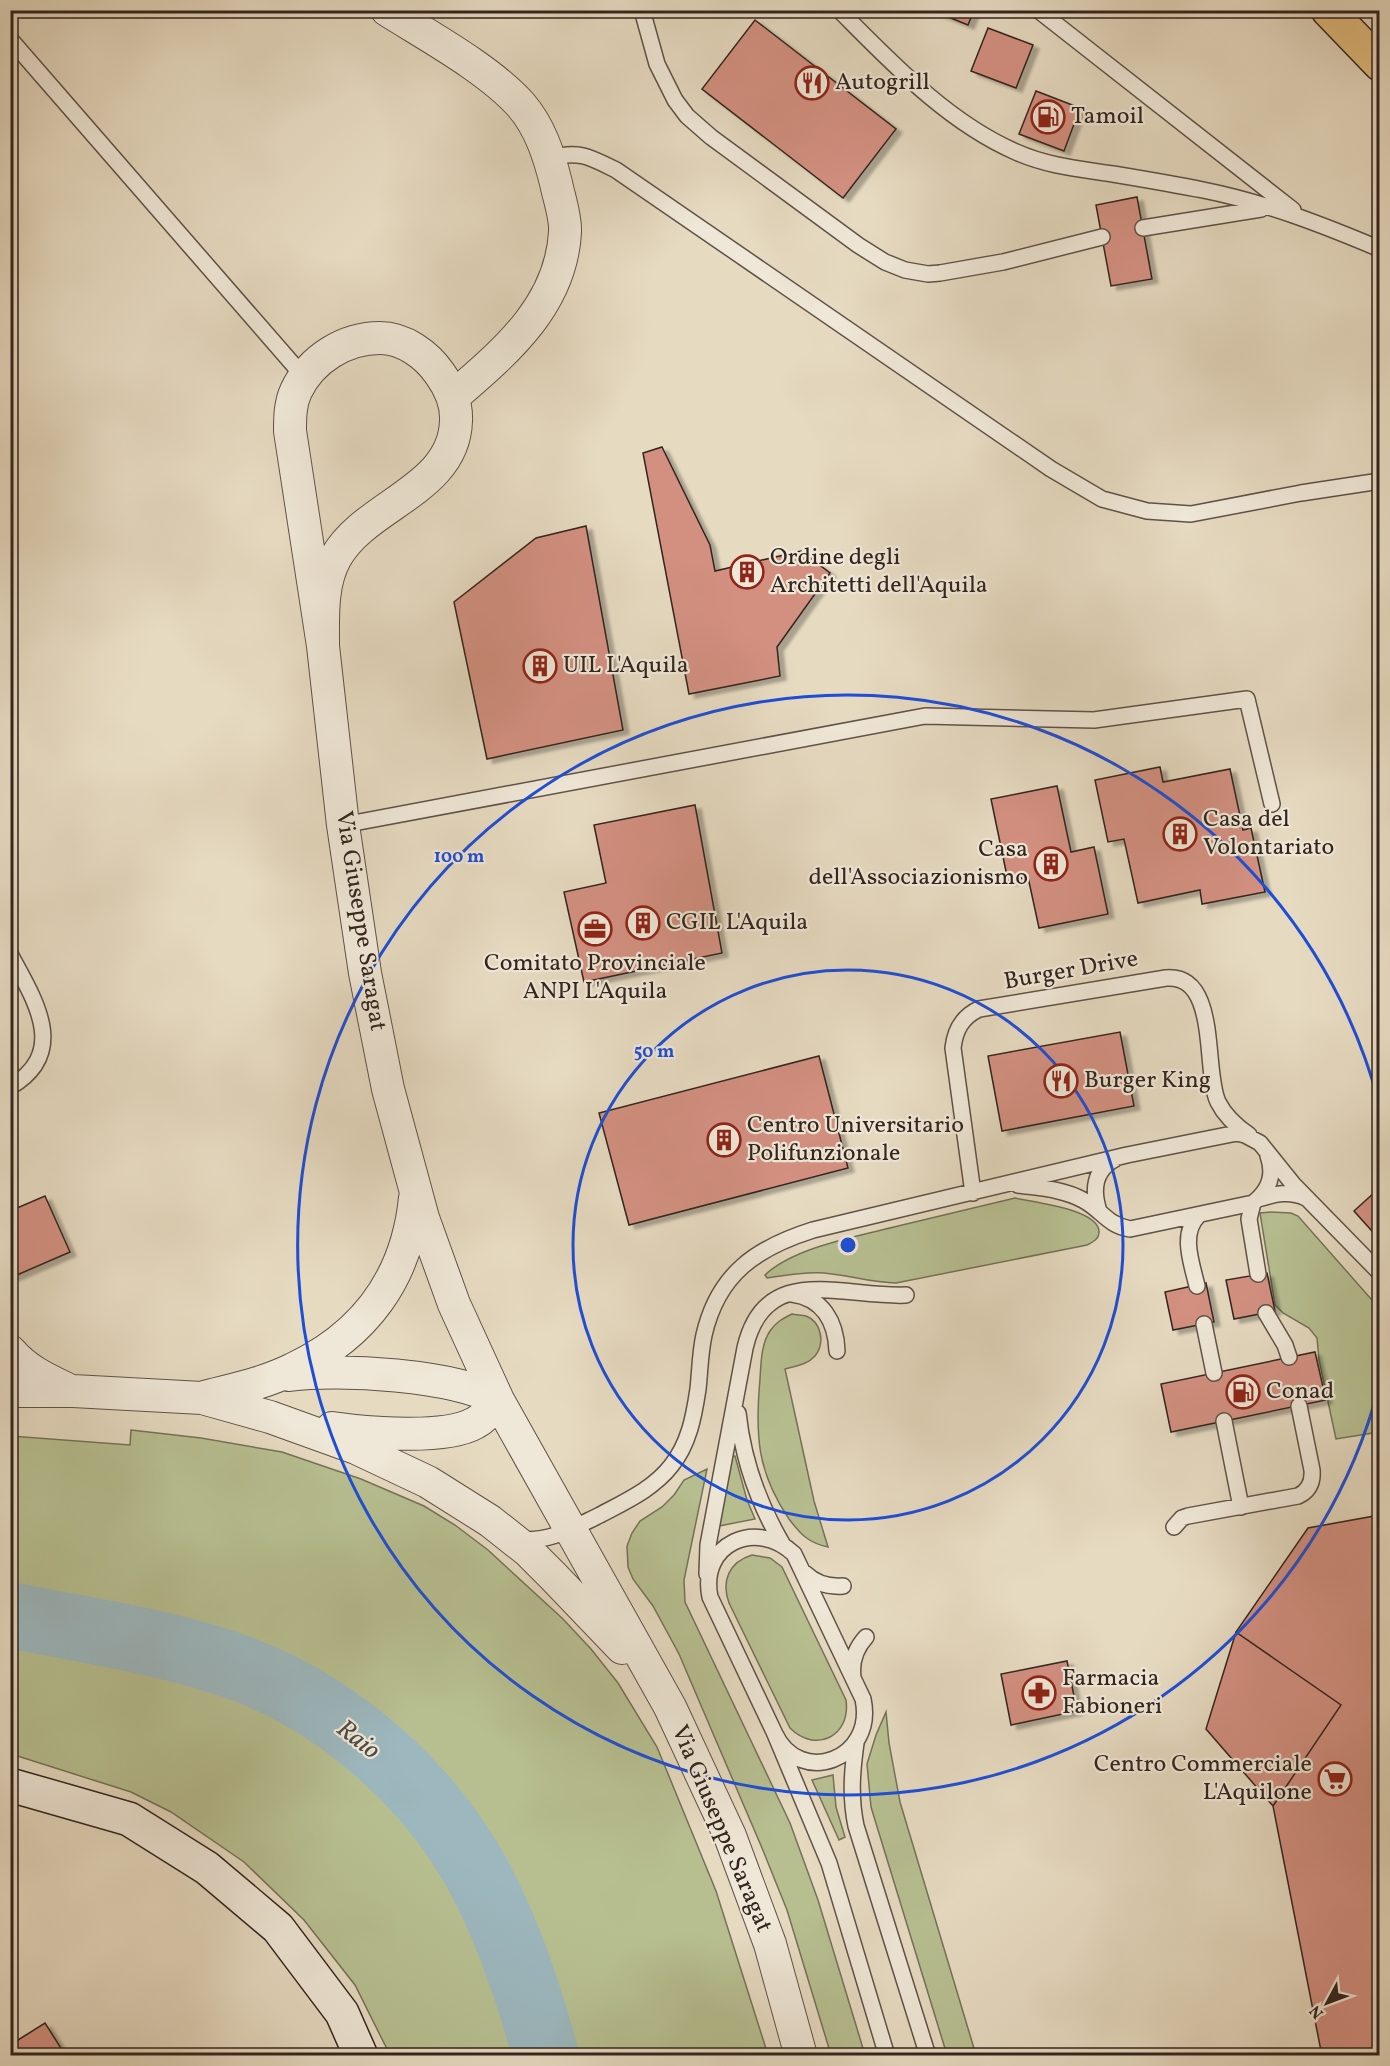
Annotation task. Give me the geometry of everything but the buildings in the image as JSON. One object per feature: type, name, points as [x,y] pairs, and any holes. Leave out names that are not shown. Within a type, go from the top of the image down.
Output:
[{"type":"highway","points":[[1328,10],[1380,64]]},
{"type":"main road","points":[[10,1785],[129,1819],[207,1868],[278,1928],[342,2013],[361,2055]]},
{"type":"street","points":[[387,10],[490,78],[520,105],[537,127],[550,159],[565,231],[557,277],[532,321],[494,362],[453,397]]},
{"type":"street","name":"Via Giuseppe Saragat","points":[[323,646],[326,585],[336,556],[355,534],[413,490],[439,465],[449,451],[456,434],[453,397],[434,366],[416,350],[395,339],[364,339],[347,343],[331,351],[304,377],[296,392],[290,432],[323,646],[343,825],[368,985],[388,1089],[416,1192],[447,1285],[498,1401],[670,1707],[730,1836],[770,1944],[801,2055]]},
{"type":"street","name":"Via Giuseppe Saragat","points":[[202,1398],[270,1379],[293,1370],[327,1350],[354,1329],[376,1305],[393,1275],[405,1245],[414,1211],[416,1192]]},
{"type":"street","name":"Via Giuseppe Saragat","points":[[10,1351],[17,1360],[38,1376],[73,1391]]},
{"type":"street","name":"Via Giuseppe Saragat","points":[[270,1379],[314,1372],[362,1373],[456,1386],[485,1394],[498,1401]]},
{"type":"street","name":"Via Giuseppe Saragat","points":[[10,1391],[73,1391],[202,1398],[270,1417],[356,1448],[428,1482],[460,1501],[510,1537],[554,1576],[627,1652],[670,1707]]},
{"type":"street","name":"Via Giuseppe Saragat","points":[[270,1417],[346,1430],[434,1432],[475,1424],[498,1401]]},
{"type":"lane","points":[[642,10],[657,64],[675,100],[687,116],[711,137],[858,245],[885,262],[905,270],[940,273],[1003,262],[1102,237]]},
{"type":"lane","points":[[839,10],[893,63],[950,112],[1016,152],[1067,168],[1197,189],[1273,209],[1313,222],[1380,249]]},
{"type":"lane","points":[[1038,10],[1281,202],[1313,222]]},
{"type":"lane","points":[[10,39],[304,377]]},
{"type":"lane","points":[[550,159],[566,154],[586,155],[616,170],[1051,469],[1101,499],[1147,511],[1191,514],[1380,481]]},
{"type":"lane","points":[[1143,228],[1227,213],[1273,209]]},
{"type":"lane","points":[[343,825],[925,716],[1094,720],[1247,699],[1272,804]]},
{"type":"lane","points":[[10,954],[37,1006],[43,1021],[44,1037],[34,1065],[27,1074],[10,1087]]},
{"type":"lane","name":"Burger Drive","points":[[973,1193],[953,1048],[960,1024],[970,1013],[979,1010],[1166,978],[1181,980],[1195,991],[1203,1006],[1212,1081],[1217,1101],[1231,1120],[1254,1139]]},
{"type":"lane","points":[[510,1537],[539,1540],[556,1536],[642,1492],[663,1476],[672,1465],[690,1431],[704,1337],[709,1317],[726,1283],[751,1259],[780,1242],[813,1230],[1117,1158],[1237,1133],[1254,1139],[1308,1200],[1380,1273]]},
{"type":"lane","points":[[1258,1274],[1249,1219],[1255,1201],[1266,1190],[1271,1179],[1271,1164],[1265,1150]]},
{"type":"lane","points":[[1099,1211],[1094,1192],[1096,1182],[1104,1167],[1117,1158]]},
{"type":"lane","points":[[1012,1184],[1071,1194],[1099,1211],[1112,1224],[1130,1229],[1198,1216],[1284,1193],[1297,1194],[1308,1200]]},
{"type":"lane","points":[[1197,1286],[1188,1241],[1191,1225],[1198,1216]]},
{"type":"lane","points":[[887,2055],[834,1879],[814,1826],[774,1734],[714,1607],[708,1589],[708,1545],[748,1337],[755,1318],[774,1299],[790,1293],[824,1288],[906,1295]]},
{"type":"lane","points":[[790,1293],[808,1298],[823,1309],[834,1326],[837,1351]]},
{"type":"lane","points":[[1266,1313],[1285,1345],[1289,1357]]},
{"type":"lane","points":[[1204,1324],[1214,1373]]},
{"type":"lane","points":[[737,1395],[741,1436],[751,1475],[763,1508],[783,1545]]},
{"type":"lane","points":[[1174,1527],[1177,1522],[1188,1516],[1298,1496],[1305,1492],[1310,1484],[1312,1470],[1299,1406]]},
{"type":"lane","points":[[1224,1421],[1241,1507]]},
{"type":"lane","points":[[708,1589],[712,1566],[719,1554],[732,1543],[747,1538],[761,1537],[783,1545],[794,1554],[863,1699],[866,1716],[863,1730],[856,1743],[844,1755],[836,1759],[815,1762],[800,1758],[787,1751],[774,1734]]},
{"type":"lane","points":[[800,1567],[817,1582],[831,1586],[843,1586]]},
{"type":"lane","points":[[854,1679],[853,1662],[859,1645],[866,1637]]},
{"type":"lane","points":[[856,1743],[851,1784],[856,1826],[928,2055]]},
{"type":"green space","points":[[1015,1198],[1077,1212],[1096,1224],[1098,1237],[1087,1245],[896,1283],[824,1273],[803,1273],[767,1278],[765,1275],[777,1265],[793,1257],[828,1244]]},
{"type":"green space","points":[[1260,1213],[1291,1213],[1298,1216],[1379,1308],[1379,1432],[1336,1439],[1319,1360],[1317,1338],[1309,1328],[1283,1313],[1275,1305]]},
{"type":"green space","points":[[792,1314],[806,1316],[816,1323],[821,1340],[818,1351],[812,1359],[785,1369],[814,1501],[828,1547],[806,1538],[789,1519],[770,1485],[761,1452],[758,1399],[763,1348],[772,1328]]},
{"type":"green space","points":[[131,1430],[201,1438],[282,1452],[361,1479],[424,1506],[455,1525],[488,1550],[563,1619],[618,1683],[657,1747],[716,1891],[768,2055],[390,2055],[355,1985],[304,1920],[244,1862],[171,1812],[131,1792],[11,1754],[11,1436],[130,1445]]},
{"type":"green space","points":[[731,1456],[735,1456],[747,1500],[755,1519],[719,1526]]},
{"type":"green space","points":[[707,1469],[684,1580],[685,1602],[790,1823],[818,1900],[865,2055],[831,2055],[787,1910],[762,1848],[679,1654],[653,1606],[633,1579],[628,1567],[627,1546],[640,1521],[662,1507],[684,1480]]},
{"type":"green space","points":[[752,1555],[770,1558],[782,1567],[846,1700],[843,1723],[830,1737],[810,1740],[790,1728],[729,1603],[726,1587],[729,1573],[738,1562]]},
{"type":"green space","points":[[886,1712],[889,1743],[900,1802],[976,2055],[947,2055],[871,1807],[867,1764]]},
{"type":"green space","points":[[833,1775],[836,1807],[845,1837],[839,1840],[812,1780]]},
{"type":"waterway","name":"Raio","points":[[10,1615],[159,1645],[245,1670],[315,1705],[380,1753],[435,1811],[459,1843],[479,1877],[500,1920],[517,1964],[546,2056]]},
{"type":"place","name":"Autogrill","points":[[812,83]]},
{"type":"place","name":"Tamoil","points":[[1048,117]]},
{"type":"place","name":"Ordine degli Architetti dell'Aquila","points":[[747,572]]},
{"type":"place","name":"UIL L'Aquila","points":[[540,666]]},
{"type":"place","name":"Casa del Volontariato","points":[[1180,834]]},
{"type":"place","name":"Casa dell'Associazionismo","points":[[1051,864]]},
{"type":"place","name":"CGIL L'Aquila","points":[[643,923]]},
{"type":"place","name":"Comitato Provinciale ANPI L'Aquila","points":[[595,929]]},
{"type":"place","name":"Burger King","points":[[1061,1081]]},
{"type":"place","name":"Centro Universitario Polifunzionale","points":[[724,1140]]},
{"type":"place","name":"Conad","points":[[1243,1392]]},
{"type":"place","name":"Farmacia Fabioneri","points":[[1039,1693]]},
{"type":"place","name":"Centro Commerciale L'Aquilone","points":[[1335,1779]]}]
